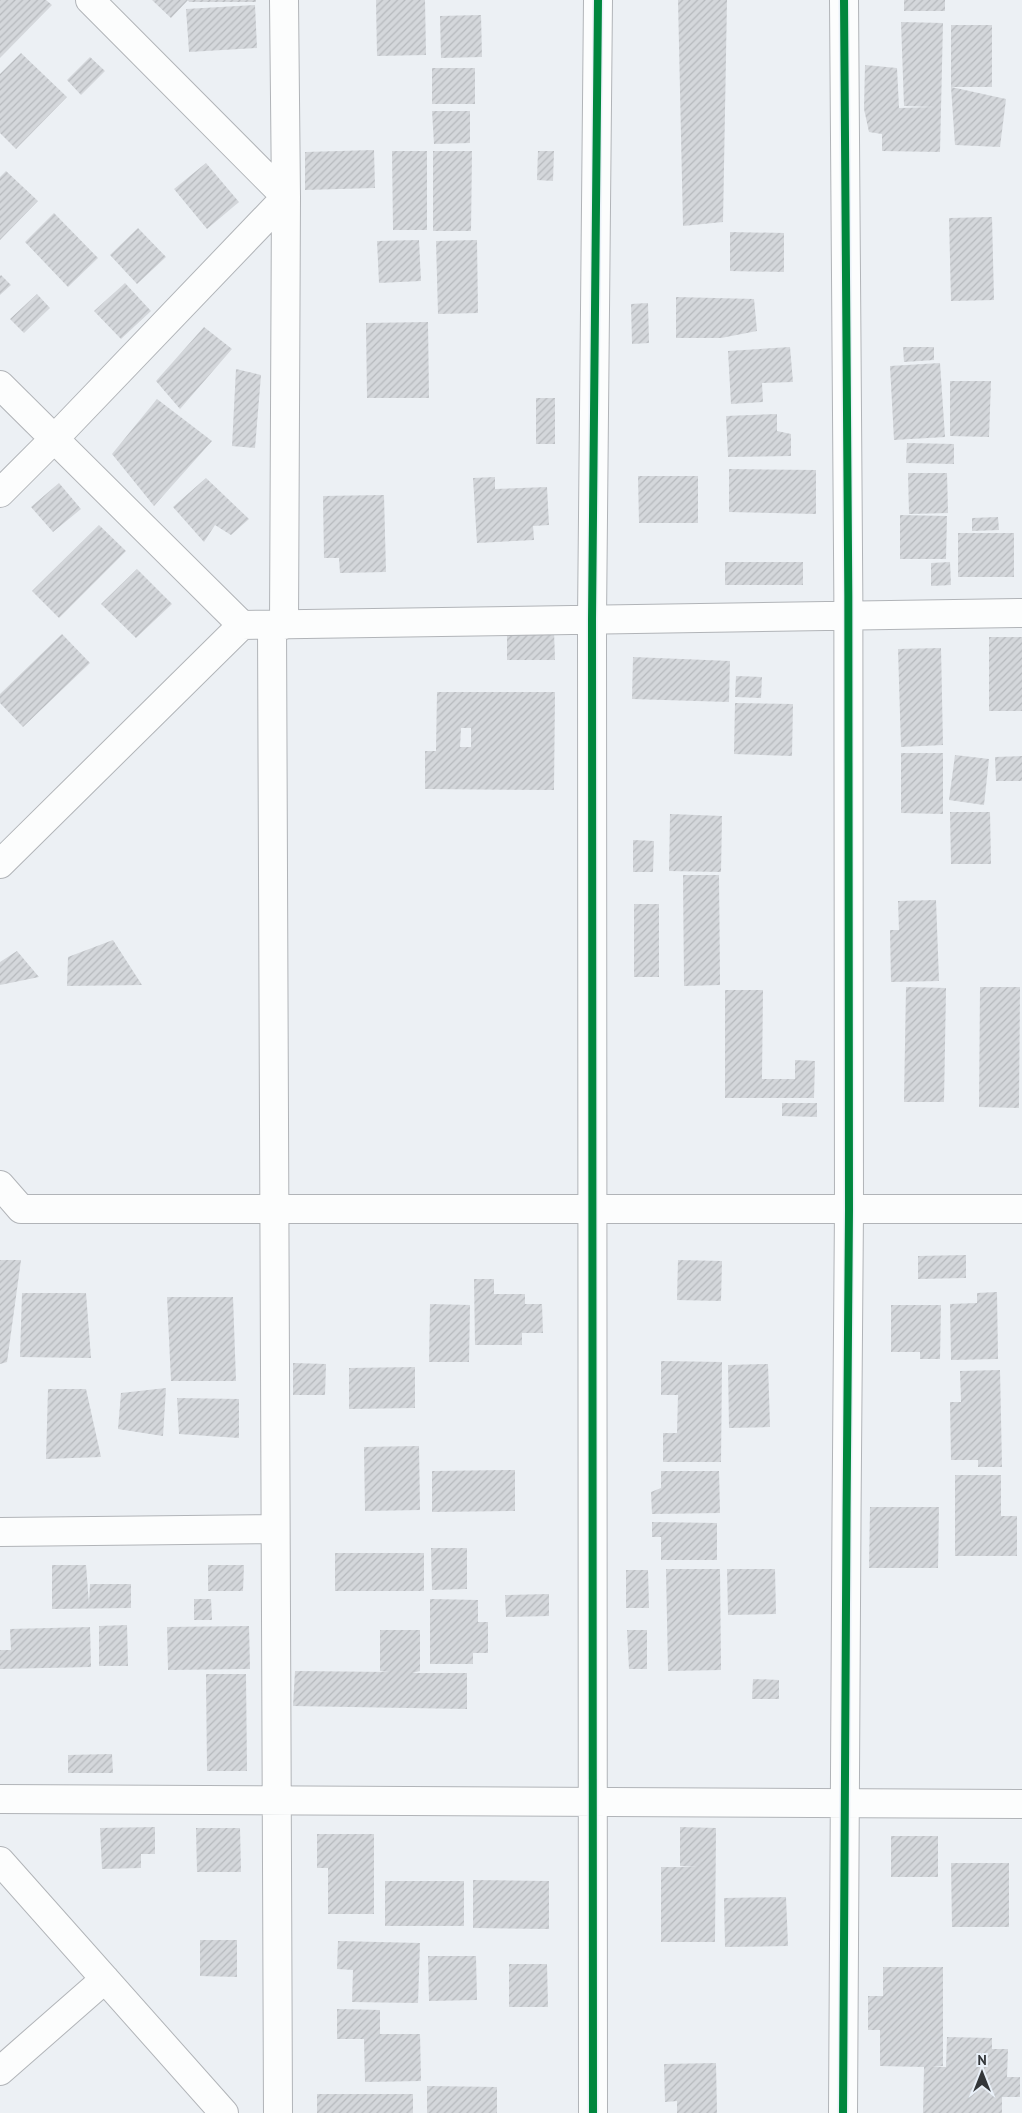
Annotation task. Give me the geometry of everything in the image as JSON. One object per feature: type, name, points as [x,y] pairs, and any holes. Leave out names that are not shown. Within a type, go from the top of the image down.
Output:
[{"type":"street","points":[[90,0],[286,197]]},
{"type":"street","points":[[278,2113],[274,1209],[278,625],[286,197],[284,0]]},
{"type":"street","points":[[593,2113],[592,620],[598,0]]},
{"type":"street","points":[[842,2113],[849,1209],[849,616],[844,0]]},
{"type":"street","points":[[0,493],[286,197]]},
{"type":"street","points":[[0,385],[242,625]]},
{"type":"street","points":[[0,864],[242,625],[1022,613]]},
{"type":"street","points":[[0,1185],[21,1209],[1022,1209]]},
{"type":"street","points":[[0,1532],[276,1529]]},
{"type":"street","points":[[0,1799],[1022,1804]]},
{"type":"street","points":[[0,1861],[224,2113]]},
{"type":"street","points":[[0,2071],[105,1979]]},
{"type":"building","points":[[0,0],[46,0],[52,5],[0,58]]},
{"type":"building","points":[[152,0],[188,0],[171,18]]},
{"type":"building","points":[[188,0],[256,0],[256,2],[189,2]]},
{"type":"building","points":[[376,0],[425,0],[426,55],[377,56]]},
{"type":"building","points":[[678,0],[727,0],[723,222],[683,226]]},
{"type":"building","points":[[904,0],[945,0],[945,11],[904,11]]},
{"type":"building","points":[[255,5],[257,48],[189,52],[186,9]]},
{"type":"building","points":[[481,15],[482,57],[441,58],[440,16]]},
{"type":"building","points":[[901,22],[943,23],[940,152],[882,151],[882,134],[869,132],[864,109],[865,65],[897,68],[899,108],[935,107],[904,106]]},
{"type":"building","points":[[951,25],[992,25],[992,87],[951,87]]},
{"type":"building","points":[[21,53],[67,97],[16,149],[0,133],[0,74]]},
{"type":"building","points":[[90,57],[105,71],[81,95],[67,80]]},
{"type":"building","points":[[432,68],[475,68],[475,104],[432,104]]},
{"type":"building","points":[[951,87],[1006,99],[1000,147],[955,145]]},
{"type":"building","points":[[432,111],[470,111],[470,143],[434,144]]},
{"type":"building","points":[[374,150],[375,188],[305,190],[305,152]]},
{"type":"building","points":[[392,151],[427,151],[427,230],[393,230]]},
{"type":"building","points":[[433,151],[472,151],[471,231],[433,231]]},
{"type":"building","points":[[538,151],[554,151],[553,181],[537,180]]},
{"type":"building","points":[[206,163],[239,202],[207,229],[174,189]]},
{"type":"building","points":[[6,171],[38,201],[0,240],[0,177]]},
{"type":"building","points":[[54,213],[98,258],[68,287],[25,242]]},
{"type":"building","points":[[992,217],[994,300],[951,301],[949,218]]},
{"type":"building","points":[[138,228],[166,257],[137,284],[110,255]]},
{"type":"building","points":[[730,232],[784,233],[784,272],[730,271]]},
{"type":"building","points":[[419,240],[421,281],[379,283],[377,241]]},
{"type":"building","points":[[477,240],[478,313],[438,314],[436,241]]},
{"type":"building","points":[[0,276],[11,285],[0,295]]},
{"type":"building","points":[[125,283],[151,311],[121,339],[94,311]]},
{"type":"building","points":[[37,294],[50,308],[24,333],[10,319]]},
{"type":"building","points":[[676,297],[754,299],[757,331],[721,338],[676,338]]},
{"type":"building","points":[[648,303],[649,343],[632,344],[631,304]]},
{"type":"building","points":[[428,322],[429,398],[367,398],[366,323]]},
{"type":"building","points":[[204,327],[232,349],[180,409],[156,381]]},
{"type":"building","points":[[790,347],[793,382],[762,383],[763,402],[731,404],[728,351]]},
{"type":"building","points":[[903,347],[934,347],[934,360],[904,362]]},
{"type":"building","points":[[940,363],[945,437],[894,440],[890,366]]},
{"type":"building","points":[[236,369],[261,375],[255,448],[232,446]]},
{"type":"building","points":[[950,381],[991,381],[989,437],[950,436]]},
{"type":"building","points":[[536,398],[555,398],[555,444],[536,444]]},
{"type":"building","points":[[157,399],[212,441],[154,506],[112,454]]},
{"type":"building","points":[[777,414],[777,431],[791,434],[791,456],[728,457],[726,416]]},
{"type":"building","points":[[907,443],[954,444],[954,464],[906,463]]},
{"type":"building","points":[[729,469],[816,470],[816,514],[729,512]]},
{"type":"building","points":[[908,473],[947,473],[948,513],[909,514]]},
{"type":"building","points":[[638,476],[698,476],[698,523],[639,523]]},
{"type":"building","points":[[495,477],[495,489],[547,487],[549,525],[533,526],[534,540],[477,543],[473,478]]},
{"type":"building","points":[[206,478],[249,519],[231,535],[215,525],[204,542],[173,507]]},
{"type":"building","points":[[59,483],[81,509],[53,532],[31,507]]},
{"type":"building","points":[[384,495],[386,572],[340,573],[339,558],[324,558],[323,496]]},
{"type":"building","points":[[900,515],[947,516],[946,559],[900,559]]},
{"type":"building","points":[[998,517],[999,530],[972,531],[972,518]]},
{"type":"building","points":[[99,525],[126,551],[59,618],[32,591]]},
{"type":"building","points":[[958,533],[1014,533],[1014,577],[958,577]]},
{"type":"building","points":[[725,562],[803,562],[803,585],[725,585]]},
{"type":"building","points":[[950,562],[951,585],[931,586],[931,563]]},
{"type":"building","points":[[137,569],[172,604],[136,638],[101,604]]},
{"type":"building","points":[[554,631],[555,660],[507,660],[507,632]]},
{"type":"building","points":[[62,634],[90,663],[23,727],[0,703],[0,694]]},
{"type":"building","points":[[989,637],[1022,637],[1022,711],[989,711]]},
{"type":"building","points":[[941,648],[943,745],[901,747],[898,649]]},
{"type":"building","points":[[633,657],[730,661],[729,702],[632,699]]},
{"type":"building","points":[[736,676],[762,677],[761,698],[735,697]]},
{"type":"building","points":[[437,692],[555,692],[554,790],[425,789],[425,751],[436,751]],"holes":[[[461,728],[471,728],[471,747],[460,747]]]},
{"type":"building","points":[[735,703],[793,704],[792,756],[734,754]]},
{"type":"building","points":[[901,753],[943,753],[943,814],[901,813]]},
{"type":"building","points":[[955,755],[989,759],[984,805],[949,800]]},
{"type":"building","points":[[1022,756],[1022,781],[996,781],[995,757]]},
{"type":"building","points":[[950,812],[990,812],[991,864],[951,864]]},
{"type":"building","points":[[670,814],[722,816],[721,872],[669,871]]},
{"type":"building","points":[[633,840],[654,841],[653,872],[633,872]]},
{"type":"building","points":[[683,875],[719,875],[720,985],[684,986]]},
{"type":"building","points":[[936,900],[939,981],[891,982],[890,930],[899,930],[898,901]]},
{"type":"building","points":[[634,904],[659,904],[659,977],[634,977]]},
{"type":"building","points":[[113,940],[142,985],[67,986],[68,957]]},
{"type":"building","points":[[17,951],[39,977],[0,985],[0,962]]},
{"type":"building","points":[[906,987],[946,988],[944,1102],[904,1102]]},
{"type":"building","points":[[980,987],[1020,987],[1019,1108],[979,1107]]},
{"type":"building","points":[[725,990],[763,990],[762,1079],[795,1079],[795,1060],[815,1061],[814,1098],[725,1098]]},
{"type":"building","points":[[782,1103],[817,1103],[817,1117],[782,1116]]},
{"type":"building","points":[[966,1255],[966,1278],[918,1279],[918,1256]]},
{"type":"building","points":[[0,1260],[21,1260],[7,1362],[0,1364]]},
{"type":"building","points":[[678,1260],[722,1261],[721,1301],[677,1300]]},
{"type":"building","points":[[474,1279],[494,1279],[494,1294],[525,1294],[525,1304],[542,1304],[543,1333],[522,1333],[522,1345],[475,1345]]},
{"type":"building","points":[[997,1292],[998,1359],[951,1360],[950,1304],[977,1303],[977,1293]]},
{"type":"building","points":[[22,1293],[86,1293],[91,1358],[20,1357]]},
{"type":"building","points":[[167,1297],[233,1297],[236,1381],[171,1381]]},
{"type":"building","points":[[430,1304],[470,1305],[469,1362],[429,1362]]},
{"type":"building","points":[[891,1305],[941,1305],[940,1359],[920,1359],[920,1352],[891,1352]]},
{"type":"building","points":[[661,1361],[722,1362],[721,1462],[663,1462],[663,1433],[677,1433],[678,1395],[661,1395]]},
{"type":"building","points":[[293,1363],[326,1364],[325,1395],[293,1395]]},
{"type":"building","points":[[768,1364],[770,1427],[729,1428],[728,1365]]},
{"type":"building","points":[[415,1367],[415,1408],[349,1409],[349,1368]]},
{"type":"building","points":[[1000,1370],[1002,1467],[978,1467],[978,1460],[951,1460],[950,1402],[961,1402],[960,1371]]},
{"type":"building","points":[[166,1388],[163,1436],[118,1429],[121,1393]]},
{"type":"building","points":[[48,1389],[86,1389],[101,1457],[46,1459]]},
{"type":"building","points":[[177,1398],[239,1399],[239,1438],[179,1434]]},
{"type":"building","points":[[419,1446],[420,1510],[365,1511],[364,1447]]},
{"type":"building","points":[[515,1470],[515,1511],[432,1512],[432,1471]]},
{"type":"building","points":[[661,1471],[719,1471],[720,1513],[652,1514],[651,1492],[661,1488]]},
{"type":"building","points":[[955,1475],[1001,1475],[1001,1516],[1017,1516],[1017,1556],[955,1556]]},
{"type":"building","points":[[870,1507],[939,1507],[938,1568],[869,1568]]},
{"type":"building","points":[[652,1522],[717,1523],[717,1560],[661,1560],[661,1537],[652,1537]]},
{"type":"building","points":[[431,1548],[467,1548],[467,1589],[432,1590]]},
{"type":"building","points":[[335,1553],[424,1553],[424,1591],[335,1591]]},
{"type":"building","points":[[52,1565],[86,1565],[89,1604],[90,1584],[131,1584],[131,1608],[52,1609]]},
{"type":"building","points":[[208,1565],[244,1565],[243,1591],[208,1591]]},
{"type":"building","points":[[666,1569],[720,1569],[721,1670],[668,1671]]},
{"type":"building","points":[[727,1569],[775,1569],[776,1614],[728,1615]]},
{"type":"building","points":[[626,1570],[648,1570],[649,1608],[626,1608]]},
{"type":"building","points":[[549,1594],[549,1616],[506,1617],[505,1595]]},
{"type":"building","points":[[194,1599],[211,1599],[212,1620],[194,1620]]},
{"type":"building","points":[[430,1599],[478,1600],[478,1622],[488,1622],[488,1653],[473,1653],[473,1664],[430,1664]]},
{"type":"building","points":[[127,1625],[128,1666],[99,1666],[99,1626]]},
{"type":"building","points":[[249,1626],[250,1669],[168,1670],[167,1627]]},
{"type":"building","points":[[90,1627],[91,1667],[0,1669],[0,1650],[11,1650],[10,1629]]},
{"type":"building","points":[[380,1630],[420,1630],[420,1671],[412,1673],[467,1673],[467,1709],[293,1706],[295,1671],[389,1672],[380,1671]]},
{"type":"building","points":[[627,1630],[647,1630],[647,1669],[629,1669]]},
{"type":"building","points":[[206,1674],[246,1674],[247,1771],[207,1771]]},
{"type":"building","points":[[753,1679],[779,1680],[779,1699],[752,1699]]},
{"type":"building","points":[[112,1754],[113,1773],[68,1773],[68,1755]]},
{"type":"building","points":[[155,1827],[155,1854],[141,1854],[141,1868],[102,1869],[100,1828]]},
{"type":"building","points":[[680,1827],[716,1828],[715,1942],[661,1942],[661,1867],[697,1867],[680,1866]]},
{"type":"building","points":[[196,1828],[240,1828],[241,1872],[197,1872]]},
{"type":"building","points":[[317,1834],[374,1834],[374,1914],[328,1914],[328,1868],[317,1868]]},
{"type":"building","points":[[891,1836],[938,1836],[938,1877],[891,1877]]},
{"type":"building","points":[[951,1863],[1009,1863],[1009,1927],[952,1927]]},
{"type":"building","points":[[473,1880],[549,1881],[549,1929],[473,1928]]},
{"type":"building","points":[[385,1881],[464,1881],[464,1926],[385,1926]]},
{"type":"building","points":[[786,1897],[788,1946],[725,1947],[724,1898]]},
{"type":"building","points":[[200,1940],[237,1940],[237,1977],[200,1976]]},
{"type":"building","points":[[338,1941],[420,1943],[418,2003],[352,2002],[353,1970],[337,1969]]},
{"type":"building","points":[[428,1956],[476,1956],[477,2000],[429,2001]]},
{"type":"building","points":[[509,1964],[547,1964],[548,2007],[509,2007]]},
{"type":"building","points":[[883,1967],[943,1967],[943,2066],[931,2067],[946,2067],[947,2037],[992,2038],[992,2049],[1008,2049],[1007,2077],[1020,2077],[1020,2097],[1002,2097],[1002,2113],[923,2113],[924,2067],[880,2066],[880,2030],[868,2030],[868,1996],[883,1996]]},
{"type":"building","points":[[337,2009],[380,2010],[380,2034],[420,2034],[421,2081],[365,2082],[364,2039],[337,2039]]},
{"type":"building","points":[[716,2063],[717,2113],[677,2113],[677,2101],[665,2102],[664,2064]]},
{"type":"building","points":[[427,2086],[497,2087],[497,2113],[427,2113]]},
{"type":"building","points":[[317,2094],[413,2094],[413,2113],[317,2113]]},
{"type":"cycle path","points":[[593,2113],[592,620],[598,0]]},
{"type":"cycle path","points":[[843,2113],[849,1210],[844,0]]}]
